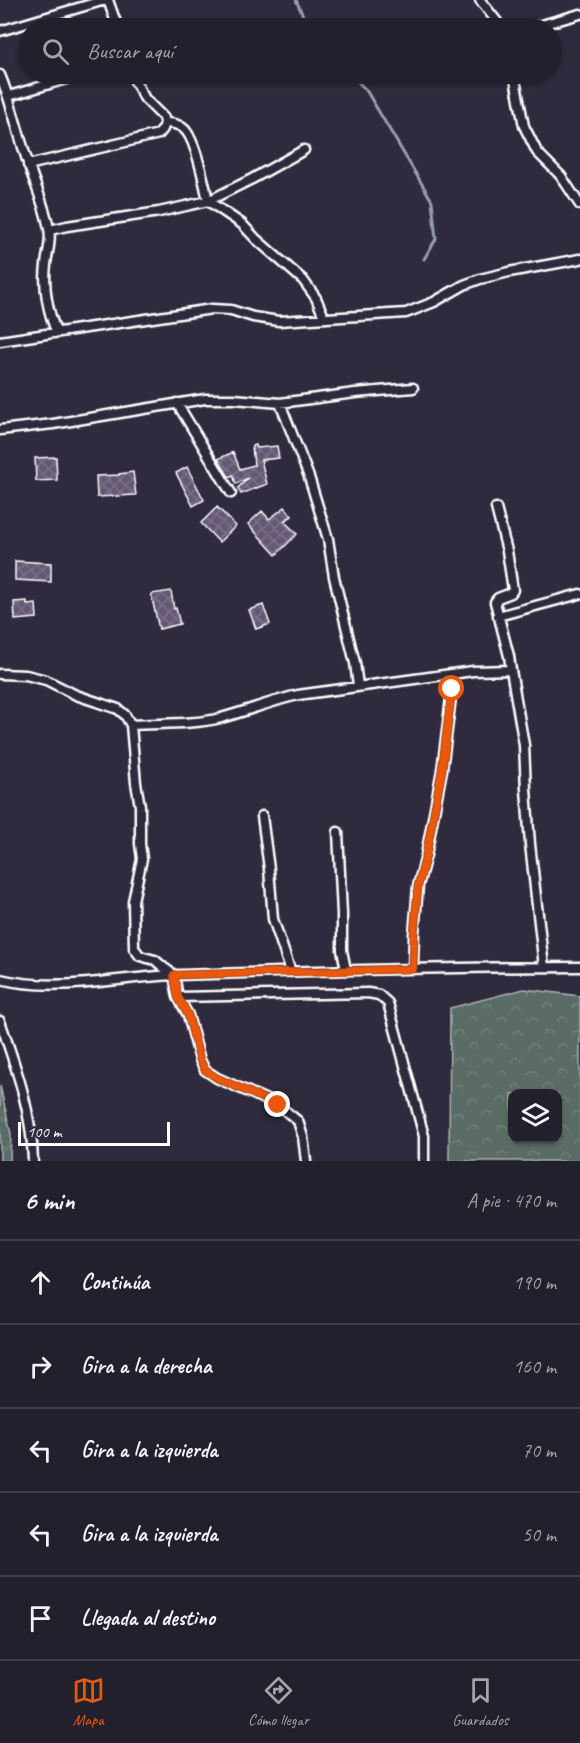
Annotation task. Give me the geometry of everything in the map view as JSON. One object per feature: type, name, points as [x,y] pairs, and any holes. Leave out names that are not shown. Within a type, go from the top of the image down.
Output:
[{"type":"street","points":[[45,18],[107,0],[114,18]]},
{"type":"street","points":[[480,0],[494,18]]},
{"type":"street","points":[[562,19],[580,14]]},
{"type":"street","points":[[0,31],[18,26]]},
{"type":"street","points":[[0,75],[9,96],[28,165],[50,230],[45,283],[52,322],[57,333]]},
{"type":"street","points":[[9,96],[49,84]]},
{"type":"street","points":[[28,165],[159,134],[165,123],[161,115],[145,99],[137,84]]},
{"type":"street","points":[[516,84],[524,126],[537,152],[561,176],[580,205]]},
{"type":"street","points":[[165,123],[175,124],[187,131],[197,156],[208,201],[242,224],[303,280],[316,298],[324,317]]},
{"type":"street","points":[[50,230],[184,208],[208,201],[304,150]]},
{"type":"street","points":[[0,341],[212,309],[231,310],[253,317],[279,321],[406,313],[480,279],[580,259]]},
{"type":"street","points":[[0,430],[206,399],[280,403],[413,388]]},
{"type":"street","points":[[177,403],[231,493]]},
{"type":"street","points":[[280,403],[309,477],[328,539],[334,578],[355,663],[358,686]]},
{"type":"street","points":[[496,508],[507,550],[513,590],[496,600],[509,656],[524,745],[530,833],[544,967]]},
{"type":"street","points":[[498,616],[580,594]]},
{"type":"street","points":[[131,725],[199,722],[220,718],[279,699],[473,671],[511,670]]},
{"type":"street","points":[[0,674],[26,675],[46,680],[76,696],[117,709],[131,725],[140,806],[142,859],[133,901],[134,948],[140,956],[155,960],[174,975],[178,997],[188,1015],[200,1060],[205,1070],[217,1078],[278,1105],[298,1121],[306,1161]]},
{"type":"street","points":[[413,969],[418,886],[442,770],[450,706],[452,689],[448,675]]},
{"type":"street","points":[[262,816],[273,920],[291,972]]},
{"type":"street","points":[[338,832],[342,950],[346,970]]},
{"type":"street","points":[[0,980],[46,985],[174,975],[346,970],[580,968]]},
{"type":"street","points":[[178,997],[368,993],[380,995],[388,1003],[424,1136],[424,1161]]},
{"type":"street","points":[[0,1021],[20,1079],[32,1135],[33,1161]]},
{"type":"green space","points":[[524,989],[580,996],[580,1161],[449,1161],[450,1008]]},
{"type":"green space","points":[[0,1086],[11,1134],[10,1161],[0,1161]]},
{"type":"building","points":[[256,445],[257,448],[277,446],[279,458],[261,460],[267,484],[241,494],[238,488],[248,478],[236,484],[233,475],[229,477],[218,459],[233,452],[240,469],[254,465],[252,446]]},
{"type":"building","points":[[56,457],[57,480],[36,481],[35,458]]},
{"type":"building","points":[[187,467],[204,500],[193,506],[176,473]]},
{"type":"building","points":[[133,472],[136,495],[97,497],[96,476]]},
{"type":"building","points":[[217,507],[236,526],[219,542],[201,523]]},
{"type":"building","points":[[285,507],[292,516],[284,521],[297,534],[276,555],[248,524],[262,511],[269,519]]},
{"type":"building","points":[[15,561],[51,563],[51,582],[15,580]]},
{"type":"building","points":[[171,591],[174,609],[176,608],[180,624],[159,629],[151,594]]},
{"type":"building","points":[[27,601],[27,605],[36,604],[37,618],[15,620],[14,602]]},
{"type":"building","points":[[263,605],[270,624],[256,629],[249,610]]},
{"type":"waterway","points":[[296,0],[304,18]]},
{"type":"waterway","points":[[360,84],[366,90],[432,201],[436,239],[424,259]]},
{"type":"route","points":[[278,1105],[217,1078],[205,1070],[200,1060],[188,1015],[178,997],[174,975],[413,969],[418,886],[442,770],[452,689]]}]
